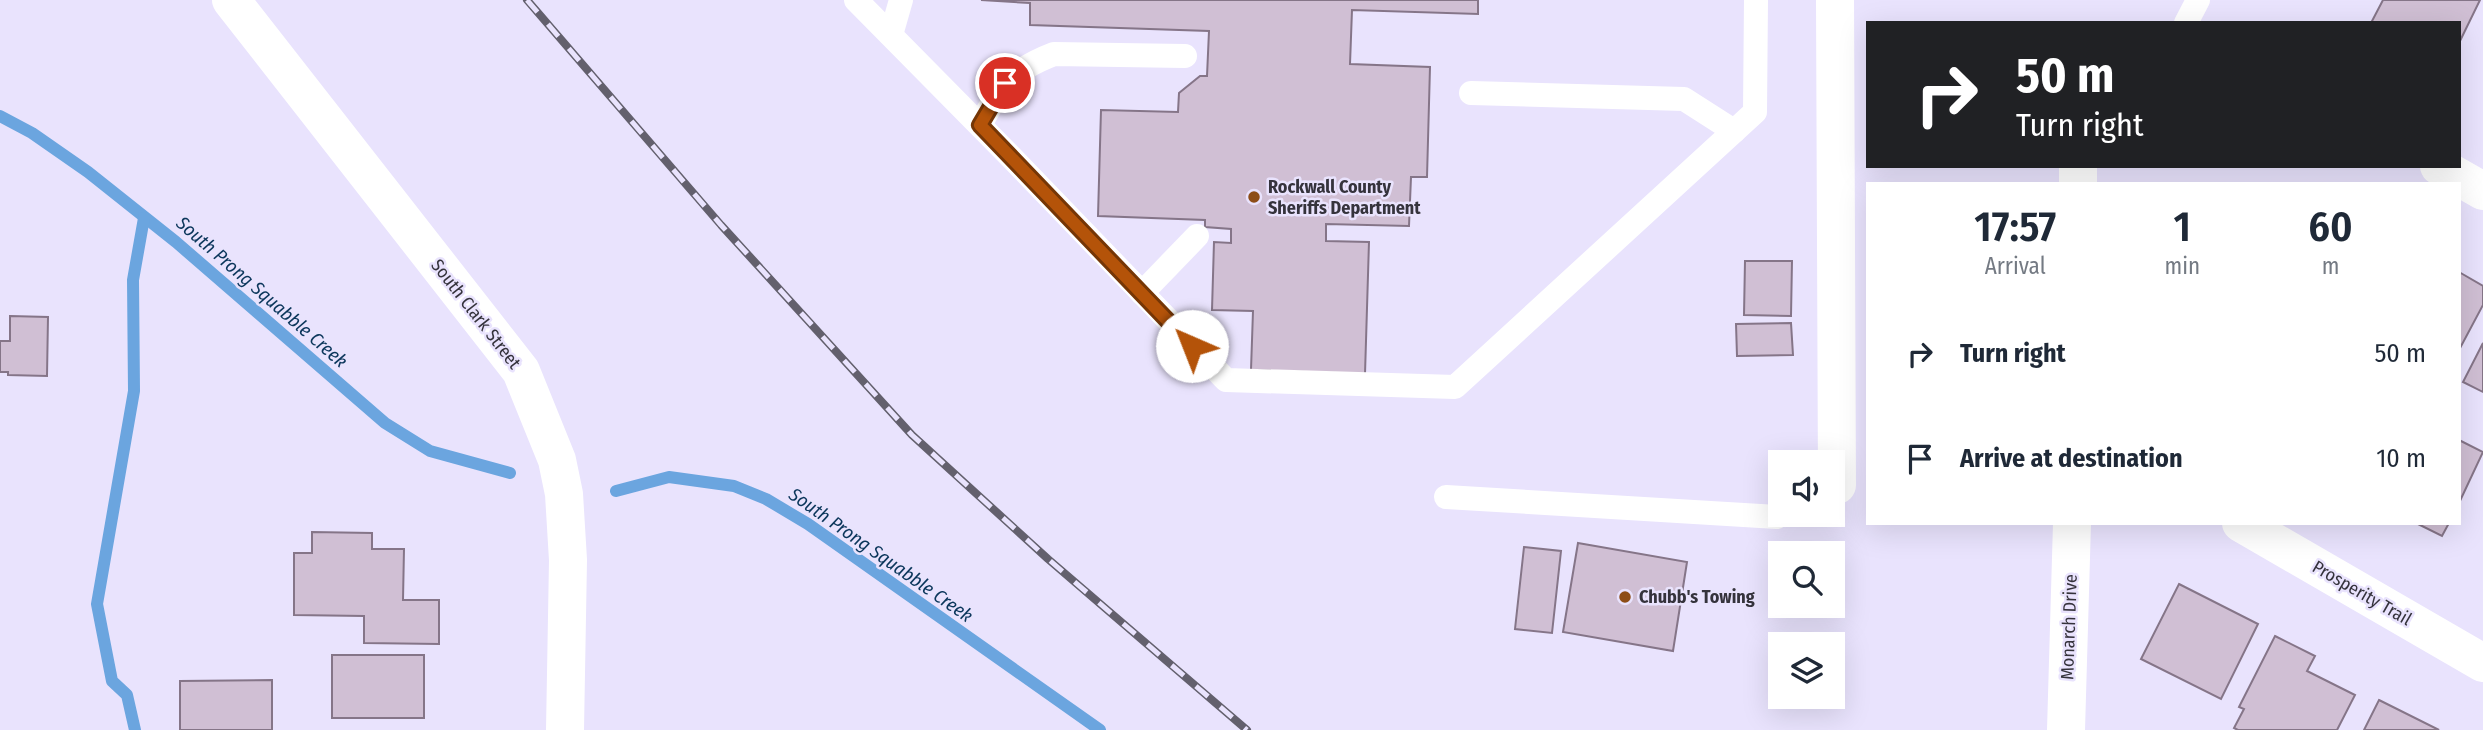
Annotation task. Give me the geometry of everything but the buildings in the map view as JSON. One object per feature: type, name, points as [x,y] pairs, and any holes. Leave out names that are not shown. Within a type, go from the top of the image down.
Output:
[{"type":"street","name":"South Clark Street","points":[[231,0],[521,371],[557,460],[564,494],[568,560],[565,730]]},
{"type":"street","points":[[1834,450],[1835,0]]},
{"type":"street","points":[[2443,168],[2483,191]]},
{"type":"street","name":"Monarch Drive","points":[[2066,730],[2072,525]]},
{"type":"street","name":"Prosperity Trail","points":[[2244,525],[2483,663]]},
{"type":"lane","points":[[856,0],[1226,380],[1455,387],[1755,112],[1756,0]]},
{"type":"lane","points":[[891,35],[901,0]]},
{"type":"lane","points":[[2187,21],[2198,0]]},
{"type":"lane","points":[[980,125],[997,94],[1014,75],[1034,62],[1054,54],[1185,56]]},
{"type":"lane","points":[[1471,93],[1684,99],[1734,131]]},
{"type":"lane","points":[[1142,293],[1196,236]]},
{"type":"lane","points":[[1446,497],[1768,516]]},
{"type":"waterway","name":"South Prong Squabble Creek","points":[[0,116],[32,133],[88,172],[176,242],[385,423],[430,451],[510,473]]},
{"type":"waterway","points":[[135,730],[127,695],[112,681],[97,604],[134,391],[133,280],[144,218]]},
{"type":"waterway","name":"South Prong Squabble Creek","points":[[616,491],[669,477],[734,486],[766,499],[808,524],[1100,730]]},
{"type":"railway","points":[[527,0],[721,225],[912,435],[1048,559],[1247,730]]},
{"type":"place","name":"Rockwall County Sheriffs Department","points":[[1254,197]]},
{"type":"place","name":"Chubb's Towing","points":[[1625,597]]},
{"type":"route","points":[[1005,83],[980,125],[1192,346]]}]
